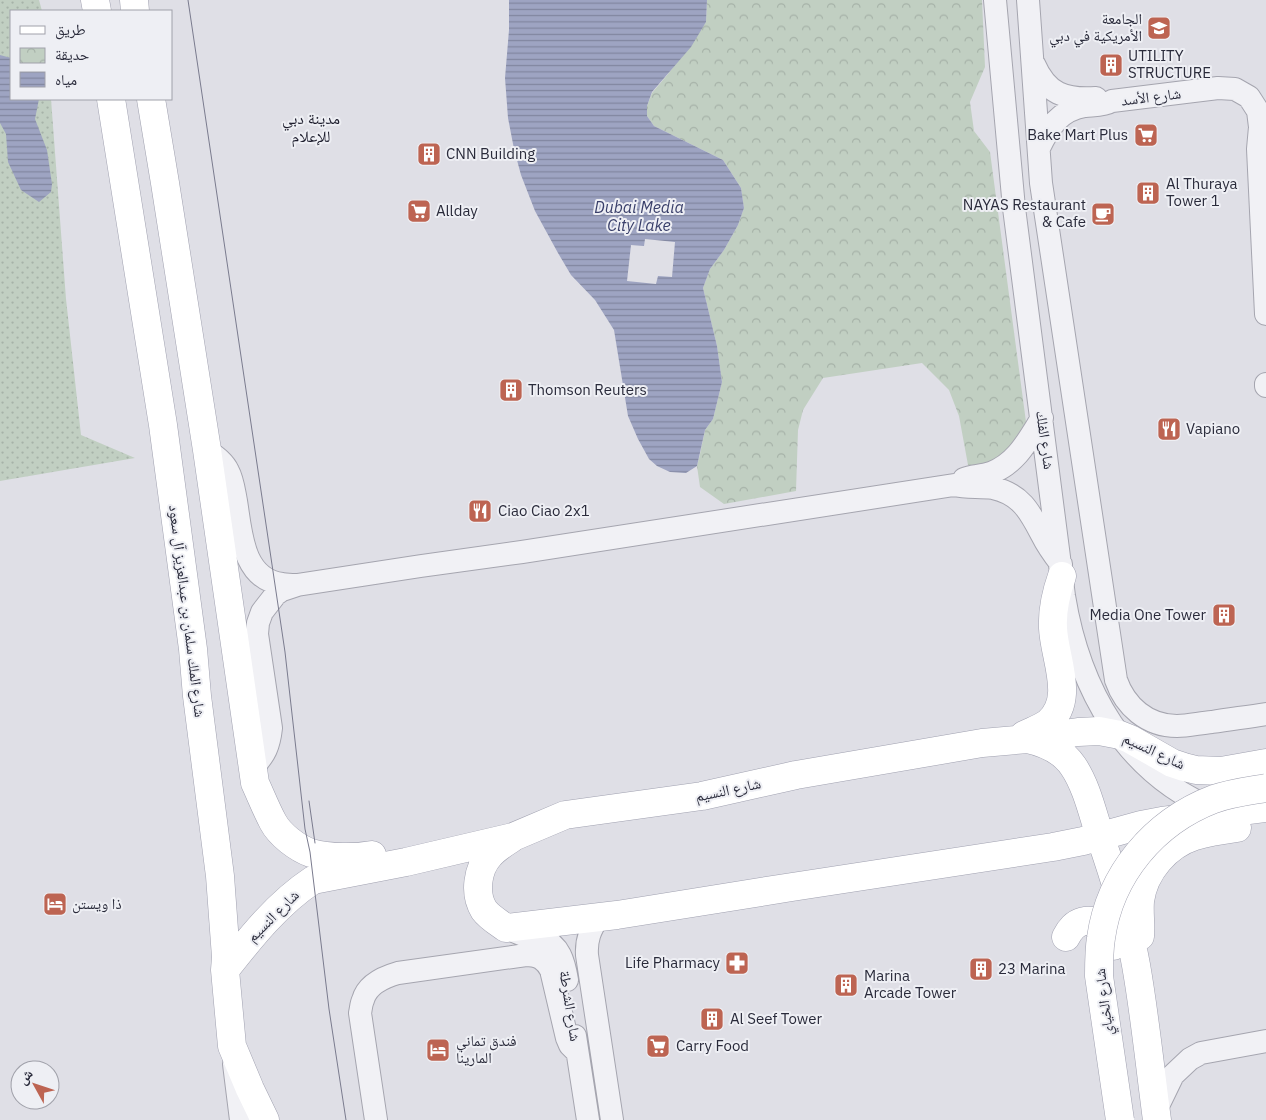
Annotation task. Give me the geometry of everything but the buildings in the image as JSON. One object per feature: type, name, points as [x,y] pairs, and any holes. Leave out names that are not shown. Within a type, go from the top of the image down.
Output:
[{"type":"main road","name":"شارع الملك سلمان بن عبدالعزيز آل سعود","points":[[111,100],[163,425],[193,649],[197,696],[220,876],[226,957],[225,970],[232,1046],[265,1120]]},
{"type":"main road","points":[[150,100],[167,193],[254,775],[274,823],[297,845],[310,852],[361,857],[565,815]]},
{"type":"main road","points":[[1020,740],[1046,724],[1053,718],[1061,705],[1063,691],[1052,628],[1054,601],[1062,570]]},
{"type":"main road","name":"شارع النسيم","points":[[225,970],[241,948],[283,903],[313,880],[406,862],[513,837],[565,815],[702,796],[796,775],[982,743],[1088,731],[1120,734],[1160,757],[1196,770],[1221,771],[1266,763]]},
{"type":"main road","points":[[1020,740],[1048,745],[1057,750],[1072,765],[1083,786],[1101,836],[1121,902],[1136,964],[1157,1115]]},
{"type":"main road","points":[[991,856],[1009,847],[1063,835],[1072,830],[1079,816],[1076,790],[1078,774]]},
{"type":"main road","name":"شارع الخياي","points":[[1120,1120],[1099,976],[1101,938],[1110,902],[1127,868],[1139,852],[1152,838],[1181,815],[1215,799],[1234,793],[1266,788]]},
{"type":"main road","points":[[513,837],[489,855],[477,884],[479,899],[485,912],[506,928],[599,917],[1058,846],[1162,821],[1266,808]]},
{"type":"main road","points":[[1136,964],[1140,943],[1140,899],[1147,878],[1160,859],[1176,845],[1195,836],[1266,822]]},
{"type":"main road","points":[[1066,937],[1078,923],[1090,921],[1102,924],[1110,933],[1124,998],[1149,1057]]},
{"type":"street","name":"شارع الفلك","points":[[995,0],[1014,208],[1072,637],[1082,667],[1100,707],[1131,750],[1144,764],[1166,782],[1190,798],[1225,814]]},
{"type":"street","points":[[1028,0],[1041,184],[1114,669],[1119,690],[1139,713],[1157,723],[1168,725],[1188,725],[1266,714]]},
{"type":"street","name":"شارع الأسد","points":[[1033,62],[1039,77],[1049,88],[1065,96],[1112,101],[1190,92]]},
{"type":"street","points":[[1190,92],[1218,88],[1266,87]]},
{"type":"street","points":[[1235,89],[1249,97],[1258,111],[1266,314]]},
{"type":"street","points":[[1190,92],[1221,96],[1235,102],[1246,112],[1252,125],[1258,149]]},
{"type":"street","name":"شارع الأسد","points":[[1039,148],[1055,120],[1078,108],[1099,106],[1112,101]]},
{"type":"street","points":[[954,485],[964,479],[992,472],[1015,458],[1026,446],[1042,418]]},
{"type":"street","points":[[206,450],[219,459],[228,470],[233,484],[244,547],[254,569],[274,583],[297,585]]},
{"type":"street","points":[[254,775],[267,750],[271,728],[257,634],[258,623],[262,612],[276,594],[297,585],[954,485],[993,488],[1019,501],[1032,516],[1062,570]]},
{"type":"street","name":"شارع الشرطة","points":[[599,917],[587,939],[587,955],[612,1120]]},
{"type":"street","name":"شارع الشرطة","points":[[506,928],[548,941],[562,956],[568,984],[588,1120]]},
{"type":"street","points":[[376,1120],[360,1013],[363,998],[372,986],[384,977],[398,972],[526,955],[534,955],[541,958],[548,963],[551,970],[567,1038],[570,1045],[577,1052]]},
{"type":"street","points":[[1157,1115],[1172,1075],[1190,1058],[1201,1053],[1266,1041]]},
{"type":"street","points":[[232,1046],[241,1120]]},
{"type":"green space","points":[[0,0],[39,0],[42,10],[10,10],[10,100],[51,100],[66,299],[81,435],[135,458],[0,481]]},
{"type":"green space","points":[[707,0],[982,0],[985,67],[970,102],[974,131],[990,152],[1026,422],[1001,459],[978,473],[968,465],[959,416],[949,390],[922,363],[823,378],[803,410],[798,430],[796,491],[724,504],[700,487],[697,466],[705,430],[713,419],[722,382],[717,346],[703,288],[710,269],[724,250],[738,225],[744,208],[741,188],[723,160],[654,126],[647,116],[647,106],[652,93],[706,22]]},
{"type":"water","name":"Dubai Media City Lake","points":[[509,0],[707,0],[706,22],[691,47],[652,92],[647,106],[647,116],[654,126],[723,160],[741,188],[744,208],[738,225],[724,250],[710,269],[703,288],[717,346],[722,382],[713,419],[705,430],[697,466],[686,473],[670,472],[657,466],[649,459],[628,416],[614,330],[595,300],[571,275],[535,211],[521,175],[508,118],[505,78],[509,30]]},
{"type":"water","points":[[0,55],[10,58],[10,100],[39,100],[35,119],[47,150],[52,184],[51,192],[39,202],[21,190],[8,162],[6,134],[0,123]]},
{"type":"pier","points":[[645,239],[675,242],[672,277],[658,276],[656,284],[627,281],[631,245],[644,246]]},
{"type":"tram line","points":[[188,0],[285,652],[305,829],[310,852],[329,1009],[346,1120]]},
{"type":"tram line","points":[[309,801],[315,843]]},
{"type":"place","name":"الجامعة الأمريكية في دبي","points":[[1159,28]]},
{"type":"place","name":"UTILITY STRUCTURE","points":[[1111,65]]},
{"type":"place","name":"Bake Mart Plus","points":[[1146,135]]},
{"type":"place","name":"CNN Building","points":[[429,154]]},
{"type":"place","name":"Al Thuraya Tower 1","points":[[1148,193]]},
{"type":"place","name":"Allday","points":[[419,211]]},
{"type":"place","name":"NAYAS Restaurant & Cafe","points":[[1103,214]]},
{"type":"place","name":"Thomson Reuters","points":[[511,390]]},
{"type":"place","name":"Vapiano","points":[[1169,429]]},
{"type":"place","name":"Ciao Ciao 2x1","points":[[480,511]]},
{"type":"place","name":"Media One Tower","points":[[1224,615]]},
{"type":"place","name":"ذا ويستن","points":[[55,904]]},
{"type":"place","name":"Life Pharmacy","points":[[737,963]]},
{"type":"place","name":"23 Marina","points":[[981,969]]},
{"type":"place","name":"Marina Arcade Tower","points":[[846,985]]},
{"type":"place","name":"Al Seef Tower","points":[[712,1019]]},
{"type":"place","name":"Carry Food","points":[[658,1046]]},
{"type":"place","name":"فندق تماني المارينا","points":[[438,1050]]},
{"type":"district","name":"مدينة دبي للإعلام","points":[[311,127]]}]
